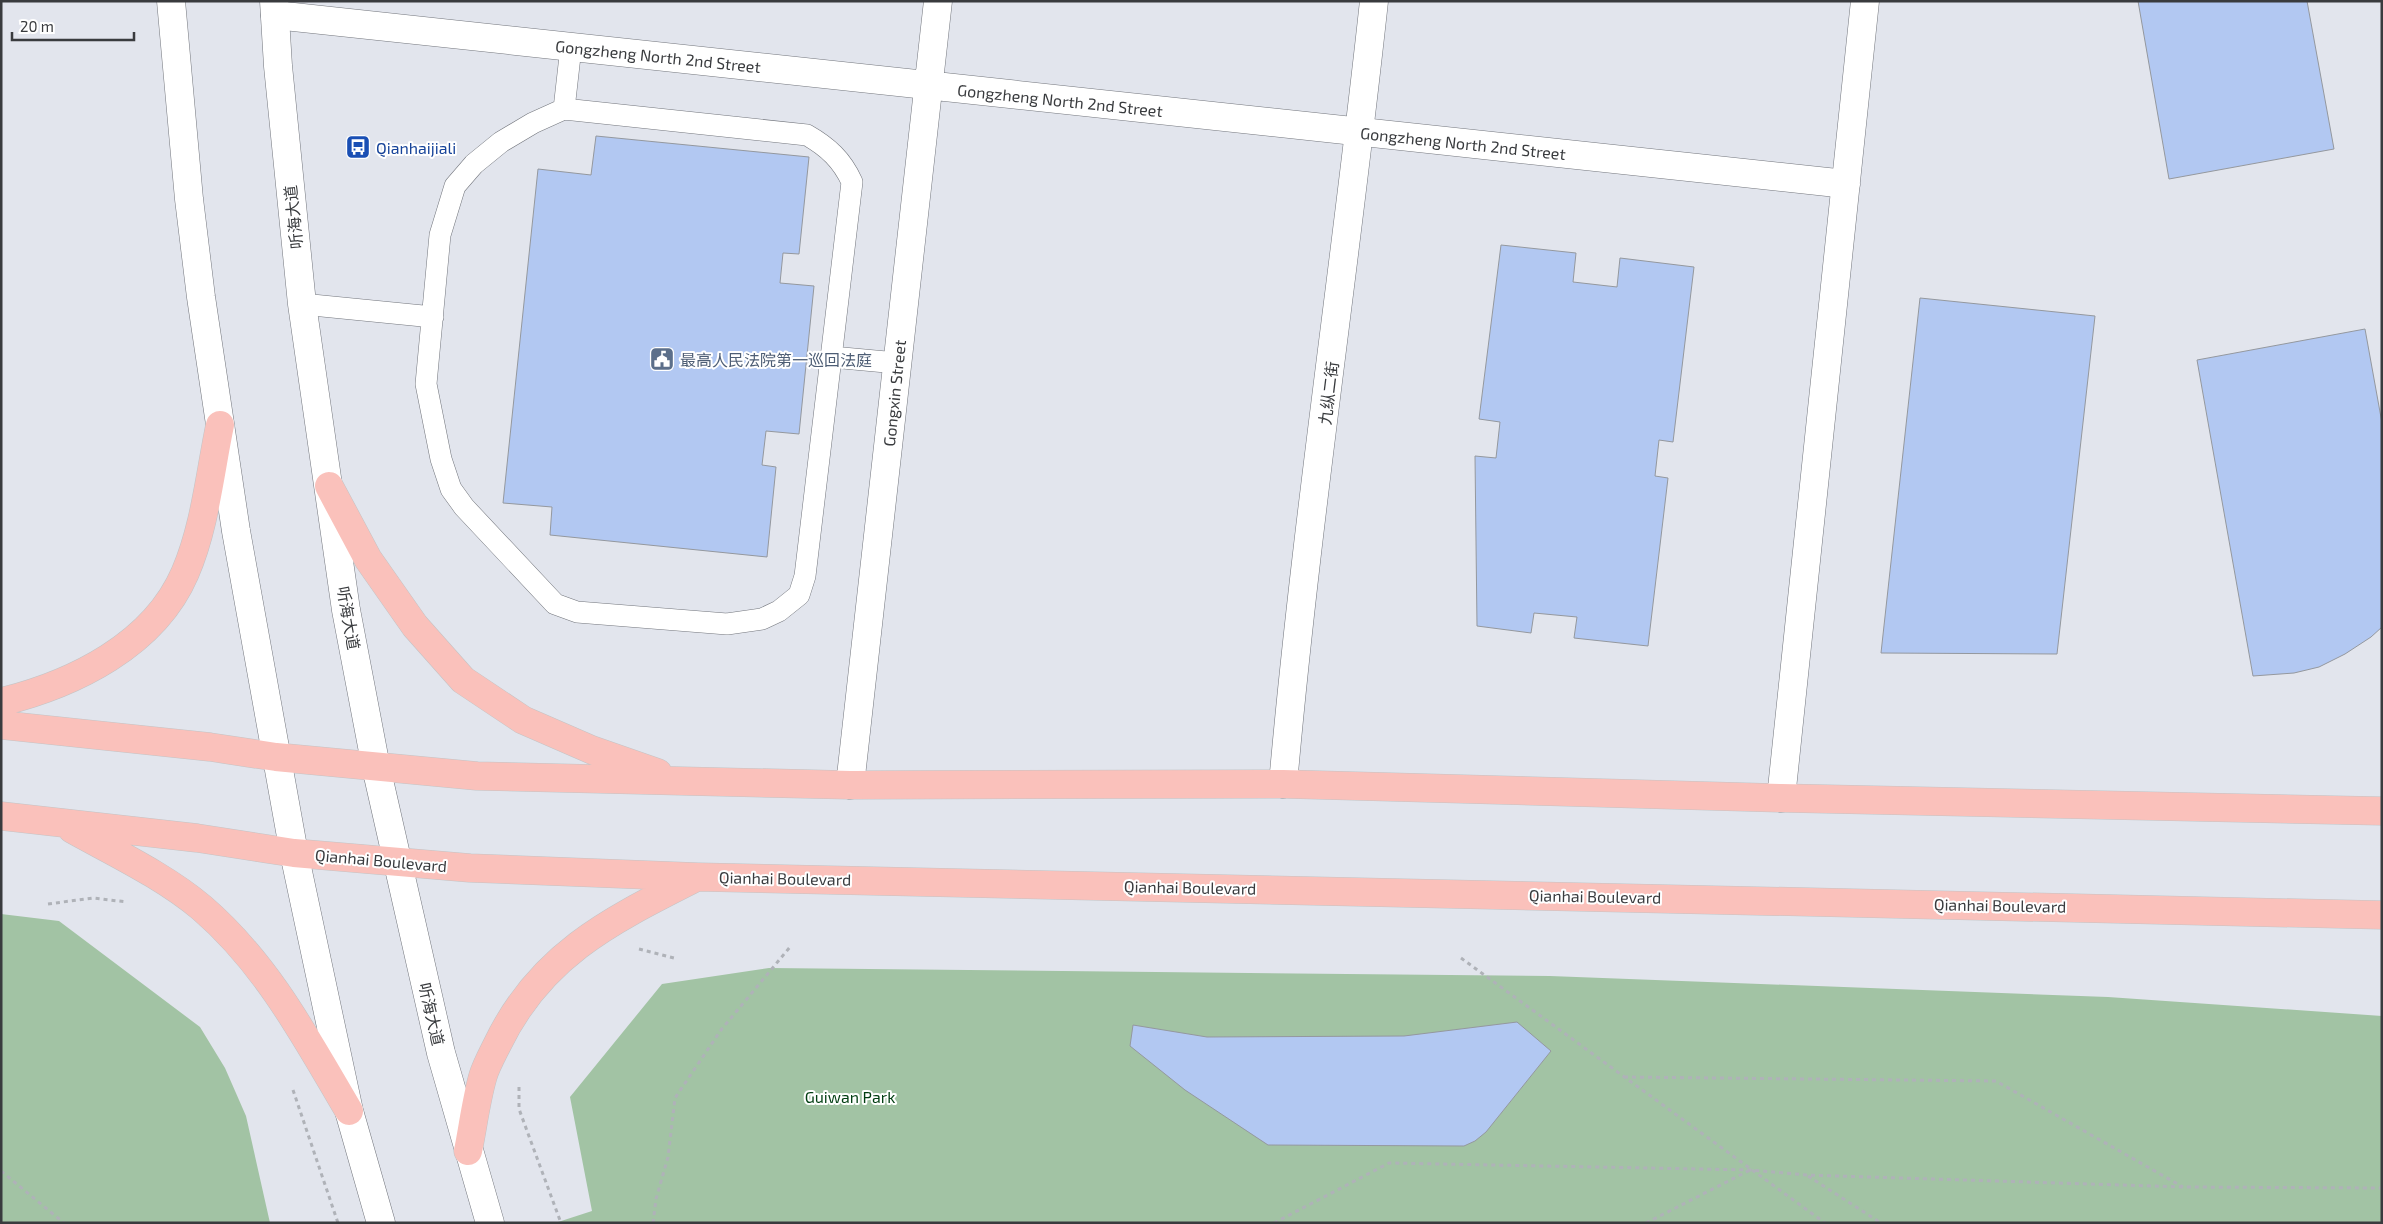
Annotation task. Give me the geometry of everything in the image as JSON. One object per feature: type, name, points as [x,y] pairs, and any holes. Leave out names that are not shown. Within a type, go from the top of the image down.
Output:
[{"type":"main road","points":[[1,702],[26,696],[120,651],[151,625],[172,599],[186,572],[200,527],[220,425]]},
{"type":"main road","points":[[330,486],[379,574],[415,626],[463,680],[523,720],[592,750],[685,782]]},
{"type":"main road","points":[[1,725],[201,746],[276,757],[477,776],[850,785],[1283,784],[2382,812]]},
{"type":"main road","name":"Qianhai Boulevard","points":[[1,816],[197,838],[294,853],[470,868],[698,876],[2382,915]]},
{"type":"main road","points":[[60,822],[155,876],[200,907],[244,947],[278,994],[349,1111]]},
{"type":"main road","points":[[468,1151],[483,1076],[506,1027],[537,982],[573,947],[610,923],[698,876]]},
{"type":"street","points":[[171,1],[189,199],[220,425],[276,757],[294,853],[349,1111],[381,1223]]},
{"type":"street","name":"Gongxin Street","points":[[850,785],[938,1]]},
{"type":"street","name":"九纵二街","points":[[1283,784],[1293,680],[1360,132],[1374,1]]},
{"type":"street","points":[[1781,798],[1865,1]]},
{"type":"street","name":"Gongzheng North 2nd Street","points":[[275,8],[571,47],[1846,184]]},
{"type":"street","name":"听海大道","points":[[275,8],[302,304],[330,486],[346,610],[376,767],[441,1053],[490,1223]]},
{"type":"lane","points":[[564,109],[571,47]]},
{"type":"lane","points":[[564,109],[807,135],[826,146],[846,167],[852,182],[805,576],[799,595],[780,611],[762,619],[727,624],[577,612],[555,604],[464,507],[451,489],[441,459],[426,384],[440,235],[455,186],[474,164],[501,142],[533,123],[564,109]]},
{"type":"lane","points":[[302,304],[433,317]]},
{"type":"lane","points":[[832,357],[897,363]]},
{"type":"path","points":[[48,904],[93,898],[126,901],[134,905]]},
{"type":"path","points":[[653,1223],[656,1198],[668,1157],[675,1098],[721,1030],[790,947]]},
{"type":"path","points":[[635,949],[644,949],[674,958]]},
{"type":"path","points":[[1461,958],[1825,1223]]},
{"type":"path","points":[[1624,1077],[1996,1081],[2184,1187]]},
{"type":"path","points":[[290,1081],[338,1223]]},
{"type":"path","points":[[519,1081],[519,1108],[561,1223]]},
{"type":"path","points":[[1274,1223],[1389,1162],[1751,1170],[1807,1175],[2184,1187],[2382,1188]]},
{"type":"path","points":[[1,1170],[64,1223]]},
{"type":"path","points":[[1646,1223],[1751,1170]]},
{"type":"path","points":[[1807,1175],[1882,1223]]},
{"type":"green space","points":[[1,914],[59,921],[200,1027],[225,1068],[246,1116],[270,1223],[1,1223]]},
{"type":"green space","name":"Guiwan Park","points":[[769,968],[1550,976],[2108,997],[2382,1016],[2382,1223],[555,1223],[592,1211],[570,1097],[662,984]]},
{"type":"building","points":[[2138,1],[2307,1],[2334,149],[2169,179]]},
{"type":"building","name":"最高人民法院第一巡回法庭","points":[[596,136],[809,157],[799,254],[783,253],[780,283],[814,286],[799,434],[766,431],[762,465],[776,467],[767,557],[550,535],[552,507],[503,503],[538,169],[591,175]]},
{"type":"building","points":[[1501,245],[1576,253],[1573,282],[1617,287],[1620,258],[1694,267],[1673,442],[1659,440],[1655,476],[1668,478],[1648,646],[1574,638],[1577,617],[1534,613],[1531,633],[1477,626],[1475,456],[1496,458],[1500,422],[1479,419]]},
{"type":"building","points":[[1920,298],[2095,316],[2057,654],[1881,653]]},
{"type":"building","points":[[2365,329],[2382,423],[2382,627],[2371,637],[2345,654],[2319,667],[2294,673],[2253,676],[2197,360]]},
{"type":"building","points":[[1517,1022],[1551,1051],[1486,1132],[1475,1141],[1464,1146],[1268,1145],[1185,1090],[1130,1046],[1133,1025],[1207,1037],[1404,1036]]},
{"type":"place","name":"Qianhaijiali","points":[[358,147]]},
{"type":"place","name":"最高人民法院第一巡回法庭","points":[[662,359]]}]
